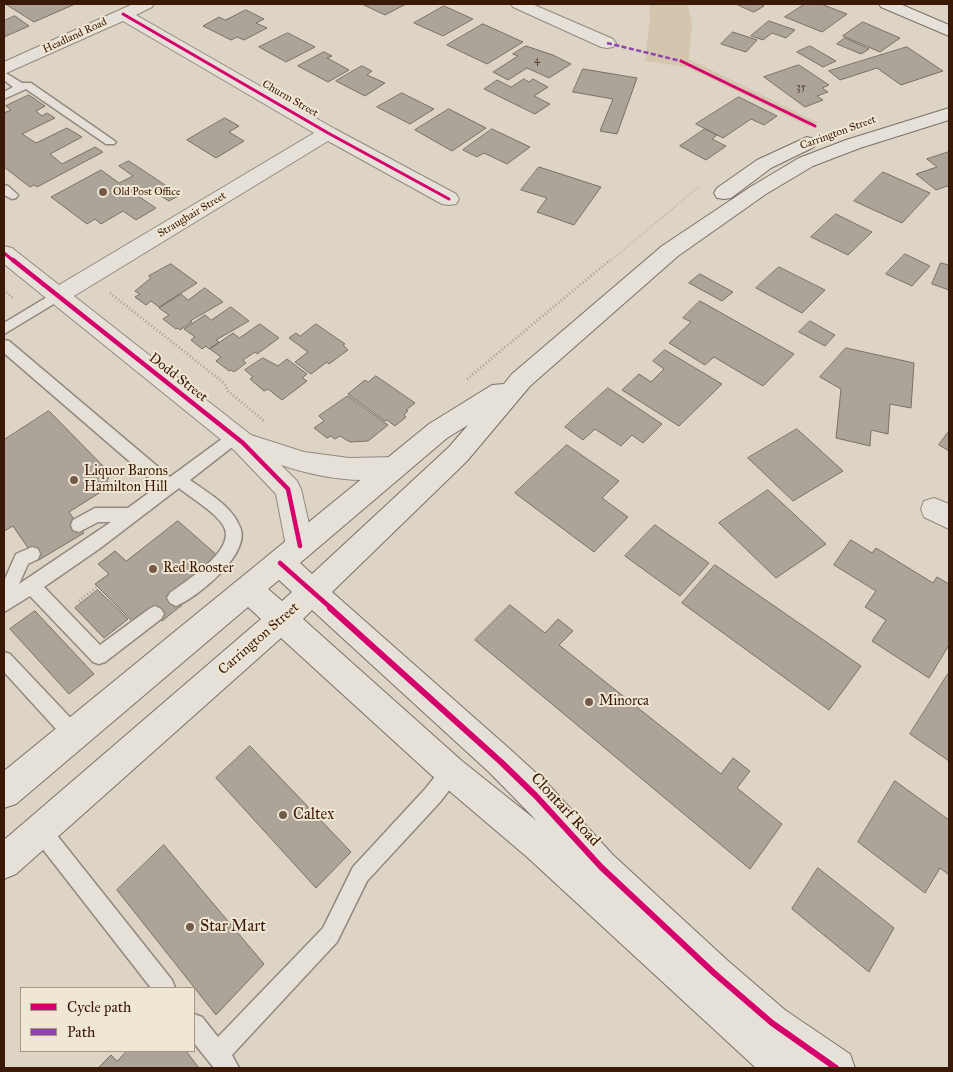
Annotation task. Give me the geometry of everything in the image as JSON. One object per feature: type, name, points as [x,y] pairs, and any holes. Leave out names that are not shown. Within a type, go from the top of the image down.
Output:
[{"type":"street","name":"Headland Road","points":[[4,69],[146,4]]},
{"type":"street","points":[[519,4],[607,42]]},
{"type":"street","points":[[886,4],[949,31]]},
{"type":"street","name":"Churm Street","points":[[123,14],[328,133],[449,199]]},
{"type":"street","name":"Carrington Street","points":[[4,862],[313,592],[458,454],[521,380],[670,250],[722,194],[764,164],[811,141],[949,95]]},
{"type":"street","name":"Carrington Street","points":[[670,250],[806,162],[854,144],[949,114]]},
{"type":"street","name":"Straughair Street","points":[[57,296],[328,133]]},
{"type":"street","name":"Dodd Street","points":[[4,253],[239,440],[288,489],[290,554]]},
{"type":"street","name":"Carrington Street","points":[[4,792],[438,430],[521,380]]},
{"type":"street","name":"Dodd Street","points":[[239,440],[304,462],[349,469],[395,467]]},
{"type":"street","name":"Clontarf Road","points":[[290,554],[313,592],[508,769],[536,796],[601,867],[714,973],[772,1023],[836,1068]]},
{"type":"street","points":[[248,589],[451,772],[539,845],[784,1068]]},
{"type":"lane","points":[[4,75],[21,88]]},
{"type":"lane","points":[[4,96],[27,85],[110,142]]},
{"type":"lane","points":[[4,329],[57,296]]},
{"type":"lane","points":[[4,345],[174,483],[227,518],[233,528],[234,536],[231,549],[224,559],[176,598]]},
{"type":"lane","points":[[4,604],[174,483],[239,440]]},
{"type":"lane","points":[[79,525],[95,515],[131,515]]},
{"type":"lane","points":[[4,600],[22,559],[32,554]]},
{"type":"lane","points":[[31,585],[99,656],[155,614]]},
{"type":"lane","points":[[4,660],[74,734]]},
{"type":"lane","points":[[195,1026],[222,1061],[330,935],[360,874],[433,795],[451,772]]},
{"type":"lane","points":[[41,831],[163,987]]},
{"type":"path","points":[[463,382],[707,180]]},
{"type":"path","points":[[107,292],[224,383],[228,391],[269,424]]},
{"type":"path","points":[[73,596],[78,602],[98,586]]},
{"type":"shaded area","points":[[649,4],[688,4],[692,24],[689,59],[818,123],[808,126],[687,67],[645,61],[650,19]]},
{"type":"building","points":[[75,4],[34,22],[7,5]]},
{"type":"building","points":[[406,4],[385,15],[364,5]]},
{"type":"building","points":[[736,4],[760,4],[764,6],[754,12]]},
{"type":"building","points":[[805,4],[821,4],[847,14],[822,32],[785,17]]},
{"type":"building","points":[[444,6],[473,19],[443,36],[414,23]]},
{"type":"building","points":[[246,10],[264,19],[256,23],[267,28],[244,40],[237,37],[231,40],[203,26],[219,17],[225,20]]},
{"type":"building","points":[[15,16],[29,26],[4,37],[4,21]]},
{"type":"building","points":[[769,21],[795,30],[786,38],[772,33],[763,40],[751,36]]},
{"type":"building","points":[[863,22],[900,38],[880,52],[843,36]]},
{"type":"building","points":[[483,24],[523,42],[487,64],[447,45]]},
{"type":"building","points":[[733,32],[757,40],[746,52],[721,44]]},
{"type":"building","points":[[288,33],[315,47],[286,62],[259,47]]},
{"type":"building","points":[[845,38],[869,49],[861,54],[837,44]]},
{"type":"building","points":[[526,46],[553,55],[571,64],[549,78],[527,68],[508,80],[493,72],[518,56],[513,54]]},
{"type":"building","points":[[810,46],[836,61],[823,67],[797,52]]},
{"type":"building","points":[[907,47],[943,71],[901,85],[877,68],[840,80],[829,71]]},
{"type":"building","points":[[324,52],[332,56],[327,58],[349,70],[328,82],[298,66]]},
{"type":"building","points":[[799,65],[829,85],[822,88],[828,92],[817,96],[823,100],[805,107],[764,77]]},
{"type":"building","points":[[362,66],[372,71],[367,75],[385,83],[365,96],[336,81]]},
{"type":"building","points":[[583,69],[637,78],[617,134],[600,131],[613,99],[573,92]]},
{"type":"building","points":[[524,79],[529,82],[533,79],[548,87],[534,96],[550,104],[535,114],[484,89],[497,80],[511,87]]},
{"type":"building","points":[[402,93],[434,109],[410,124],[377,107]]},
{"type":"building","points":[[29,95],[45,106],[36,111],[42,116],[47,113],[55,118],[22,134],[36,143],[67,128],[82,137],[50,154],[62,164],[95,147],[103,152],[37,187],[34,185],[30,187],[4,167],[4,113],[11,110],[6,106]]},
{"type":"building","points":[[739,97],[777,116],[764,125],[751,119],[723,138],[696,124]]},
{"type":"building","points":[[449,109],[486,128],[452,151],[415,130]]},
{"type":"building","points":[[225,118],[239,126],[229,132],[244,141],[216,158],[187,140]]},
{"type":"building","points":[[492,129],[530,147],[507,164],[484,153],[477,157],[463,150]]},
{"type":"building","points":[[705,129],[717,135],[712,139],[726,146],[706,160],[680,146]]},
{"type":"building","points":[[949,152],[949,188],[947,186],[936,190],[916,174],[937,167],[927,159]]},
{"type":"building","name":"Old Post Office","points":[[129,161],[180,195],[169,201],[150,189],[138,196],[156,208],[136,220],[123,211],[101,224],[95,219],[87,224],[51,197],[101,170],[119,183],[133,176],[119,166]]},
{"type":"building","points":[[539,167],[601,187],[574,225],[537,212],[547,198],[521,190]]},
{"type":"building","points":[[883,172],[930,193],[902,223],[854,201]]},
{"type":"building","points":[[836,214],[872,232],[848,255],[811,237]]},
{"type":"building","points":[[905,254],[930,266],[912,286],[886,274]]},
{"type":"building","points":[[941,263],[949,265],[949,290],[932,284]]},
{"type":"building","points":[[171,264],[197,283],[159,307],[151,301],[146,305],[135,297],[140,294],[135,291],[151,278],[149,276]]},
{"type":"building","points":[[779,267],[825,290],[802,313],[756,288]]},
{"type":"building","points":[[700,274],[733,292],[722,301],[689,283]]},
{"type":"building","points":[[205,288],[223,302],[190,321],[192,322],[180,330],[163,319],[169,315],[159,308],[181,294],[188,300]]},
{"type":"building","points":[[700,301],[794,354],[763,386],[714,357],[705,365],[669,343],[691,322],[683,318]]},
{"type":"building","points":[[231,307],[249,321],[216,340],[219,342],[209,349],[206,346],[202,349],[191,340],[195,337],[184,329],[205,315],[211,320]]},
{"type":"building","points":[[810,321],[835,335],[825,346],[799,332]]},
{"type":"building","points":[[260,324],[279,338],[257,354],[255,352],[243,360],[246,363],[234,372],[229,371],[216,361],[221,357],[210,349],[233,333],[239,338]]},
{"type":"building","points":[[316,324],[345,344],[343,345],[348,350],[311,374],[295,362],[308,352],[289,338],[296,333],[300,336]]},
{"type":"building","points":[[846,348],[914,363],[911,408],[890,404],[888,434],[871,430],[870,446],[836,438],[841,389],[820,377]]},
{"type":"building","points":[[665,350],[722,384],[679,426],[622,390],[639,374],[651,382],[664,369],[653,361]]},
{"type":"building","points":[[263,358],[278,366],[287,359],[307,374],[302,378],[307,381],[282,400],[268,389],[264,391],[250,379],[253,377],[245,370]]},
{"type":"building","points":[[376,376],[415,403],[406,410],[408,411],[404,415],[406,417],[395,426],[348,394],[365,380],[368,382]]},
{"type":"building","points":[[608,388],[662,424],[643,443],[632,435],[621,446],[595,429],[583,440],[565,427]]},
{"type":"building","points":[[348,396],[388,425],[368,441],[350,442],[340,436],[335,439],[331,436],[327,438],[314,428],[324,421],[319,416]]},
{"type":"building","points":[[49,411],[110,473],[104,490],[69,512],[84,533],[37,561],[13,526],[4,531],[4,440]]},
{"type":"building","points":[[797,429],[843,471],[793,501],[748,458]]},
{"type":"building","points":[[949,431],[949,451],[939,445]]},
{"type":"building","points":[[567,445],[619,481],[602,498],[628,517],[594,552],[515,493]]},
{"type":"building","points":[[768,490],[826,544],[776,578],[719,523]]},
{"type":"building","name":"Red Rooster","points":[[178,521],[218,556],[172,594],[182,605],[162,621],[152,611],[135,624],[95,584],[109,574],[98,564],[115,551],[126,561]]},
{"type":"building","points":[[655,525],[709,563],[680,596],[625,556]]},
{"type":"building","points":[[851,540],[872,553],[876,548],[933,583],[937,577],[949,584],[949,645],[929,678],[872,641],[886,620],[865,607],[876,591],[834,565]]},
{"type":"building","points":[[715,565],[861,666],[829,710],[682,603]]},
{"type":"building","points":[[98,590],[128,619],[104,638],[75,608]]},
{"type":"building","name":"Minorca","points":[[510,605],[545,633],[558,619],[573,631],[559,645],[721,774],[733,758],[750,771],[737,788],[782,824],[750,869],[475,640]]},
{"type":"building","points":[[35,611],[94,674],[69,694],[10,629]]},
{"type":"building","points":[[949,674],[949,761],[910,734]]},
{"type":"building","name":"Caltex","points":[[250,746],[351,852],[316,888],[216,778]]},
{"type":"building","points":[[895,781],[949,820],[949,875],[940,868],[925,893],[858,842]]},
{"type":"building","name":"Star Mart","points":[[164,845],[264,964],[216,1015],[117,890]]},
{"type":"building","points":[[818,868],[894,928],[869,972],[792,909]]},
{"type":"building","points":[[126,1052],[187,1052],[199,1068],[98,1068],[111,1055],[117,1061]]},
{"type":"marked path","points":[[607,43],[681,61]]},
{"type":"cycle path","points":[[123,14],[328,133],[449,199]]},
{"type":"cycle path","points":[[681,61],[815,126]]},
{"type":"cycle path","points":[[4,253],[243,443],[288,489],[300,546]]},
{"type":"cycle path","points":[[280,563],[501,762],[536,796],[601,867],[714,973],[772,1023],[836,1068]]},
{"type":"place","name":"Old Post Office","points":[[103,192]]},
{"type":"place","name":"Liquor Barons Hamilton Hill","points":[[74,480]]},
{"type":"place","name":"Red Rooster","points":[[153,569]]},
{"type":"place","name":"Minorca","points":[[589,702]]},
{"type":"place","name":"Caltex","points":[[283,815]]},
{"type":"place","name":"Star Mart","points":[[190,927]]}]
